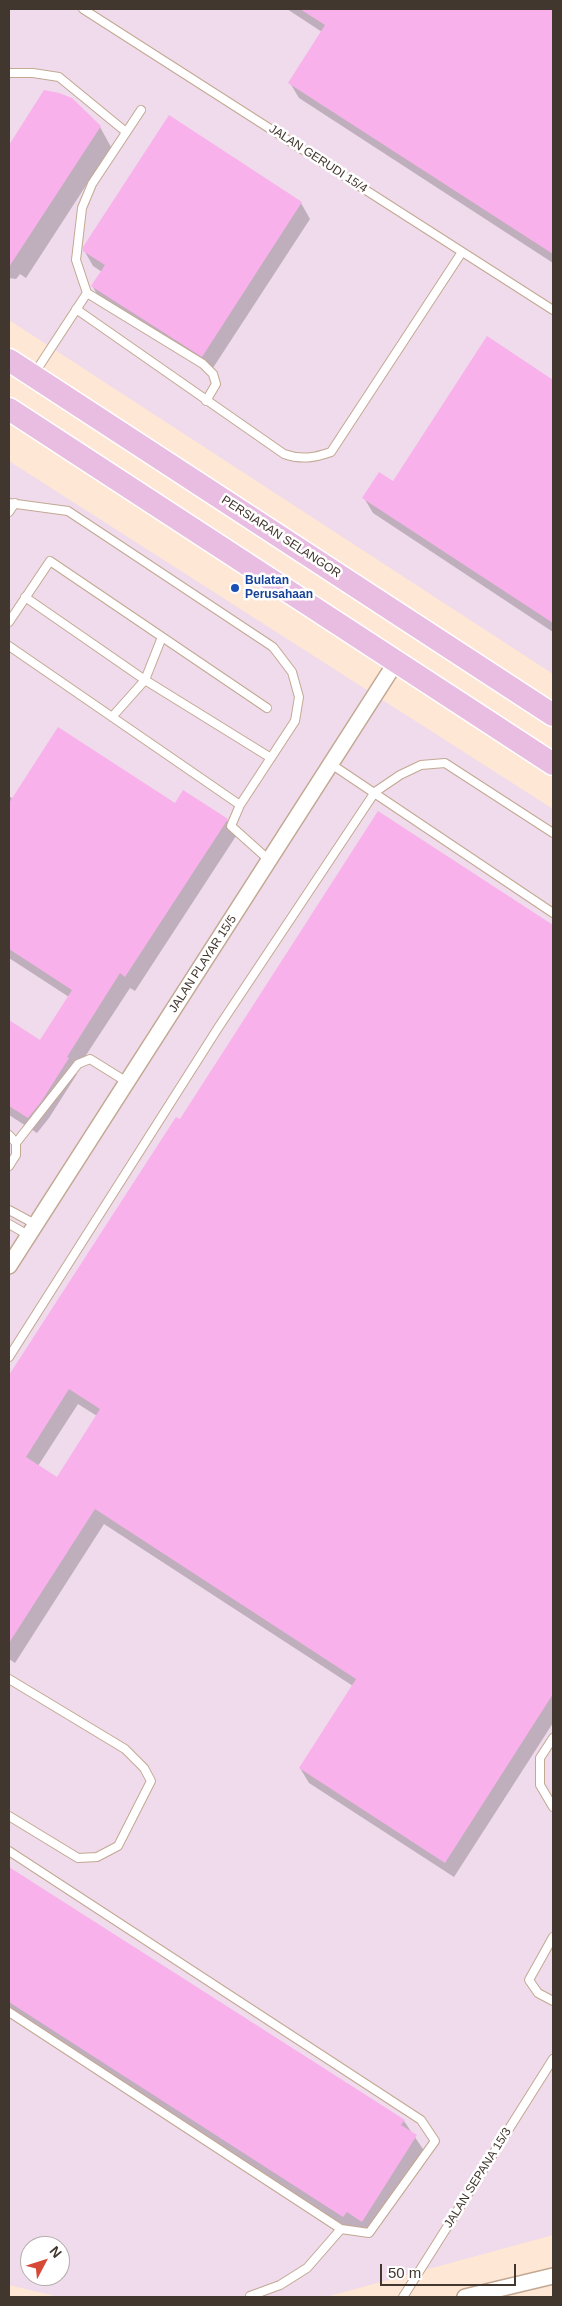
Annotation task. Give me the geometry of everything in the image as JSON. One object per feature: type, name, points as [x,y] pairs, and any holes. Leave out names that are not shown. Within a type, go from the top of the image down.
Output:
[{"type":"main road","name":"PERSIARAN SELANGOR","points":[[9,360],[553,715]]},
{"type":"main road","points":[[9,409],[553,764]]},
{"type":"street","name":"JALAN PLAYAR 15/5","points":[[9,1266],[396,662]]},
{"type":"street","points":[[466,2297],[553,2276]]},
{"type":"lane","name":"JALAN GERUDI 15/4","points":[[83,9],[553,310]]},
{"type":"lane","points":[[9,73],[33,73],[59,77],[126,132]]},
{"type":"lane","points":[[141,110],[92,184],[82,208],[76,260],[87,292],[203,364],[213,374],[216,384],[206,402]]},
{"type":"lane","points":[[76,309],[206,402],[284,454],[299,459],[318,457],[331,452],[462,252]]},
{"type":"lane","points":[[33,376],[87,292]]},
{"type":"lane","points":[[9,512],[12,503],[68,511],[273,647],[292,672],[299,697],[295,721],[240,805],[231,826],[269,860]]},
{"type":"lane","points":[[9,622],[50,561],[267,708]]},
{"type":"lane","points":[[25,597],[145,680],[270,758]]},
{"type":"lane","points":[[112,717],[145,680],[162,637]]},
{"type":"lane","points":[[9,646],[240,805]]},
{"type":"lane","points":[[9,1357],[218,1028],[375,792],[414,768],[422,765],[445,763],[553,833]]},
{"type":"lane","points":[[331,764],[553,913]]},
{"type":"lane","points":[[9,1166],[16,1155],[16,1143],[78,1064],[90,1058],[127,1082]]},
{"type":"lane","points":[[9,1135],[16,1143]]},
{"type":"lane","points":[[9,1210],[32,1230]]},
{"type":"lane","points":[[9,1224],[32,1230]]},
{"type":"lane","points":[[9,1680],[125,1749],[144,1768],[151,1781],[118,1846],[97,1857],[78,1858],[9,1816]]},
{"type":"lane","points":[[553,1738],[540,1758],[540,1785],[553,1807]]},
{"type":"lane","points":[[9,1851],[421,2120],[434,2141],[369,2232],[341,2228],[9,2012]]},
{"type":"lane","points":[[553,1937],[529,1980],[538,1993],[553,2001]]},
{"type":"lane","name":"JALAN SEPANA 15/3","points":[[403,2297],[553,2059]]},
{"type":"lane","points":[[250,2296],[280,2285],[307,2268],[341,2228]]},
{"type":"shaded area","points":[[9,9],[553,9],[553,674],[9,320]]},
{"type":"shaded area","points":[[9,461],[553,809],[553,2235],[326,2297],[59,2297],[9,2285]]},
{"type":"building","points":[[300,9],[553,9],[553,254],[288,83],[325,25]]},
{"type":"building","points":[[44,90],[72,98],[101,126],[9,267],[9,145]]},
{"type":"building","points":[[169,115],[302,202],[202,357],[91,286],[105,265],[83,251],[83,247]]},
{"type":"building","points":[[487,336],[553,380],[553,623],[362,498],[379,472],[393,481]]},
{"type":"building","points":[[58,727],[175,803],[183,790],[228,819],[125,977],[120,973],[67,1057],[69,1058],[41,1102],[28,1118],[9,1106],[9,1020],[40,1040],[72,990],[9,949],[9,803]]},
{"type":"building","points":[[378,811],[553,925],[553,1694],[445,1863],[299,1768],[356,1679],[95,1509],[9,1643],[9,1375],[176,1117],[180,1119]],"holes":[[[69,1389],[100,1409],[57,1477],[26,1457]]]},
{"type":"building","points":[[9,1867],[405,2120],[401,2125],[417,2135],[362,2222],[347,2212],[343,2217],[9,2002]]},
{"type":"place","name":"Bulatan Perusahaan","points":[[235,588]]}]
